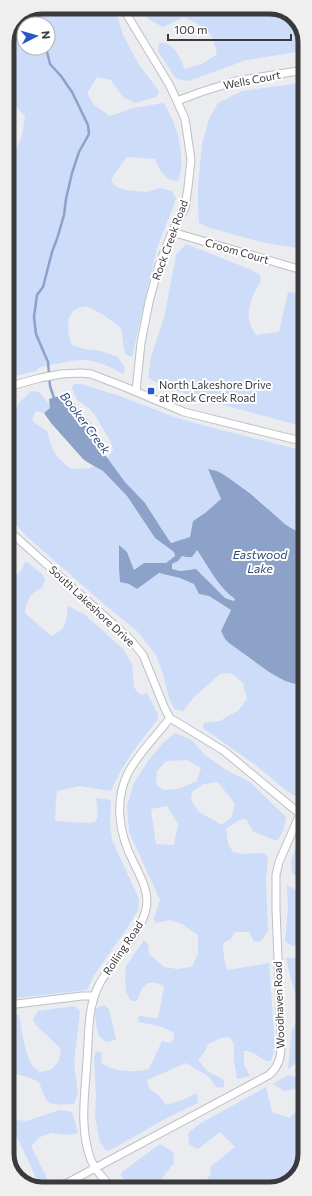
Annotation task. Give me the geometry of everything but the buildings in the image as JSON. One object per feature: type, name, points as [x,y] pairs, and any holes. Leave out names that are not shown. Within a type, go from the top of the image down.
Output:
[{"type":"street","name":"Rock Creek Road","points":[[127,14],[169,84],[177,101],[184,119],[190,160],[185,208],[172,232],[159,265],[149,302],[141,343],[136,391]]},
{"type":"street","name":"Wells Court","points":[[177,101],[236,81],[298,71]]},
{"type":"street","name":"Croom Court","points":[[172,232],[298,269]]},
{"type":"street","points":[[14,385],[61,374],[91,374],[136,391],[184,412],[298,440]]},
{"type":"street","name":"South Lakeshore Drive","points":[[14,534],[129,638],[143,655],[165,710],[170,718]]},
{"type":"street","points":[[170,718],[224,751],[298,812]]},
{"type":"street","name":"Rolling Road","points":[[106,1182],[90,1159],[85,1134],[84,1115],[90,1017],[94,996],[101,982],[143,920],[147,909],[146,890],[129,854],[124,838],[120,822],[120,805],[128,774],[135,762],[170,718]]},
{"type":"street","name":"Woodhaven Road","points":[[69,1182],[270,1075],[276,1070],[281,1053],[281,1033],[276,875],[279,862],[298,823]]},
{"type":"street","points":[[14,1004],[82,996],[94,996]]},
{"type":"shaded area","points":[[42,14],[117,14],[123,35],[139,65],[159,91],[156,97],[135,103],[123,97],[111,80],[97,77],[87,93],[94,105],[110,116],[133,108],[164,103],[178,134],[181,163],[178,181],[168,179],[160,170],[155,159],[127,157],[114,174],[111,182],[117,187],[125,190],[147,192],[160,188],[172,191],[176,199],[157,248],[132,357],[125,354],[121,328],[102,314],[86,306],[74,310],[69,318],[69,337],[72,345],[83,349],[101,351],[118,357],[125,368],[123,374],[102,364],[79,360],[41,367],[38,368],[37,371],[14,376],[14,155],[22,136],[25,116],[16,106],[14,106],[14,42],[16,32],[16,56],[56,56],[56,16],[32,16]]},
{"type":"shaded area","points":[[146,14],[277,15],[288,21],[294,28],[298,42],[298,52],[246,60],[189,81],[176,79],[158,51],[159,43],[164,43],[172,47],[185,69],[202,64],[217,54],[213,39],[206,30],[184,17],[163,27],[148,19]]},
{"type":"shaded area","points":[[298,83],[298,249],[265,243],[210,228],[199,223],[198,187],[202,144],[209,119],[218,103],[242,91]]},
{"type":"shaded area","points":[[186,244],[252,270],[260,275],[260,283],[254,293],[249,309],[250,324],[256,335],[279,332],[288,292],[298,293],[298,425],[198,398],[162,385],[148,378],[151,357],[165,314],[176,255]]},
{"type":"shaded area","points":[[74,384],[81,384],[120,396],[177,418],[298,449],[298,489],[295,498],[298,502],[298,532],[286,525],[252,494],[226,476],[208,469],[221,499],[193,521],[190,537],[171,543],[145,503],[125,482],[107,458],[113,450],[111,442],[95,415],[89,408],[77,400],[72,388]]},
{"type":"shaded area","points":[[31,391],[39,392],[50,405],[50,408],[44,413],[36,411],[32,419],[36,424],[47,431],[52,448],[58,458],[71,469],[90,468],[94,466],[103,471],[127,496],[155,538],[174,552],[175,557],[166,563],[144,563],[134,570],[127,552],[120,546],[120,582],[129,584],[137,589],[159,573],[180,578],[195,584],[199,594],[209,596],[231,610],[221,631],[229,643],[269,672],[285,681],[295,684],[296,686],[298,685],[298,798],[283,788],[257,766],[203,728],[204,723],[220,721],[239,710],[247,699],[243,683],[231,673],[220,674],[193,698],[183,711],[174,709],[169,698],[163,674],[156,655],[137,631],[24,534],[14,521],[14,414],[19,403]]},
{"type":"shaded area","points":[[197,550],[230,595],[235,599],[234,601],[225,598],[207,581],[201,573],[190,569],[180,571],[172,569],[172,564],[178,561],[182,556],[186,557]]},
{"type":"shaded area","points":[[26,561],[43,575],[45,580],[41,588],[30,596],[25,613],[51,636],[60,631],[65,625],[68,606],[84,614],[123,649],[132,664],[134,687],[137,692],[142,695],[147,693],[158,714],[158,719],[126,762],[111,791],[79,786],[57,791],[56,799],[55,821],[88,823],[95,822],[98,816],[96,798],[111,800],[110,823],[112,840],[139,899],[138,910],[128,927],[94,975],[87,990],[14,998],[14,674],[16,666],[14,658],[14,578],[22,569]]},
{"type":"shaded area","points":[[175,733],[192,740],[205,755],[226,770],[250,782],[286,817],[283,832],[277,841],[253,831],[246,819],[239,820],[226,829],[228,844],[233,852],[242,854],[264,853],[268,858],[266,879],[268,931],[261,941],[254,942],[249,932],[235,932],[231,939],[223,943],[224,959],[227,970],[269,963],[275,1046],[271,1061],[267,1061],[249,1051],[244,1051],[244,1065],[250,1076],[237,1079],[234,1061],[234,1044],[229,1037],[221,1038],[208,1044],[204,1053],[198,1060],[207,1071],[224,1080],[224,1087],[217,1088],[208,1076],[186,1063],[147,1080],[149,1088],[159,1096],[166,1105],[185,1099],[197,1093],[198,1103],[106,1151],[99,1140],[95,1115],[96,1096],[94,1057],[97,1051],[102,1053],[101,1062],[111,1068],[124,1071],[138,1071],[149,1069],[162,1041],[169,1043],[174,1040],[174,1033],[162,1027],[139,1022],[138,1018],[140,1015],[158,1018],[164,987],[157,983],[146,984],[143,987],[137,1001],[131,1001],[126,992],[126,966],[144,940],[148,944],[149,954],[164,967],[177,969],[192,967],[198,953],[198,935],[182,924],[170,920],[155,923],[154,918],[160,900],[129,832],[127,806],[134,783],[150,758],[163,743]],"holes":[[[187,760],[201,768],[197,781],[178,789],[163,790],[156,784],[157,771],[166,761]],[[218,782],[235,804],[231,818],[222,825],[199,812],[191,800],[192,792],[203,784]],[[167,806],[178,824],[174,845],[156,844],[151,809]]]},
{"type":"shaded area","points":[[298,839],[298,879],[292,872],[291,863]]},
{"type":"shaded area","points":[[287,885],[298,891],[298,944],[293,946],[285,942],[288,908]]},
{"type":"shaded area","points":[[298,957],[298,1011],[295,992],[286,958]]},
{"type":"shaded area","points":[[104,1005],[109,1009],[116,1040],[106,1042],[99,1036],[96,1025],[95,1009]]},
{"type":"shaded area","points":[[75,1006],[80,1011],[74,1063],[78,1093],[74,1104],[50,1103],[47,1100],[39,1082],[28,1077],[14,1075],[14,1015],[19,1014],[24,1041],[30,1061],[40,1072],[52,1069],[59,1061],[61,1049],[36,1025],[33,1019],[38,1011]]},
{"type":"shaded area","points":[[298,1019],[298,1060],[288,1069],[292,1030]]},
{"type":"shaded area","points":[[288,1075],[298,1077],[298,1088],[285,1091],[273,1084]]},
{"type":"shaded area","points":[[266,1087],[272,1112],[289,1118],[298,1110],[298,1157],[295,1166],[284,1178],[270,1182],[206,1182],[211,1173],[210,1167],[235,1147],[220,1132],[198,1149],[189,1144],[188,1133],[201,1123]]},
{"type":"shaded area","points":[[60,1110],[72,1112],[78,1133],[67,1135],[52,1133],[40,1137],[31,1146],[49,1182],[38,1181],[17,1137],[14,1136],[14,1119],[26,1121]]},
{"type":"shaded area","points":[[160,1144],[173,1152],[174,1163],[163,1177],[162,1182],[127,1182],[121,1175],[122,1172]]},
{"type":"water","name":"Eastwood Lake","points":[[60,396],[63,401],[74,403],[95,429],[100,448],[125,482],[145,503],[171,543],[190,537],[193,521],[221,499],[208,469],[217,471],[226,476],[251,494],[286,525],[298,532],[298,685],[285,681],[269,672],[229,643],[221,631],[231,610],[209,596],[199,594],[194,584],[180,578],[159,573],[137,589],[129,584],[120,582],[119,545],[127,552],[134,570],[144,563],[166,563],[175,556],[174,552],[155,538],[127,496],[103,471],[83,459],[51,423],[44,413],[50,408],[49,399]],"holes":[[[197,550],[224,589],[235,599],[234,601],[225,598],[196,569],[180,571],[172,569],[172,564],[178,561],[182,556],[192,557]]]},
{"type":"waterway","name":"Booker Creek","points":[[48,56],[50,64],[61,76],[72,92],[88,125],[89,134],[79,152],[72,173],[64,215],[43,287],[37,295],[34,317],[36,334],[48,362],[50,386],[55,401]]},
{"type":"place","name":"North Lakeshore Drive at Rock Creek Road","points":[[151,391]]}]
